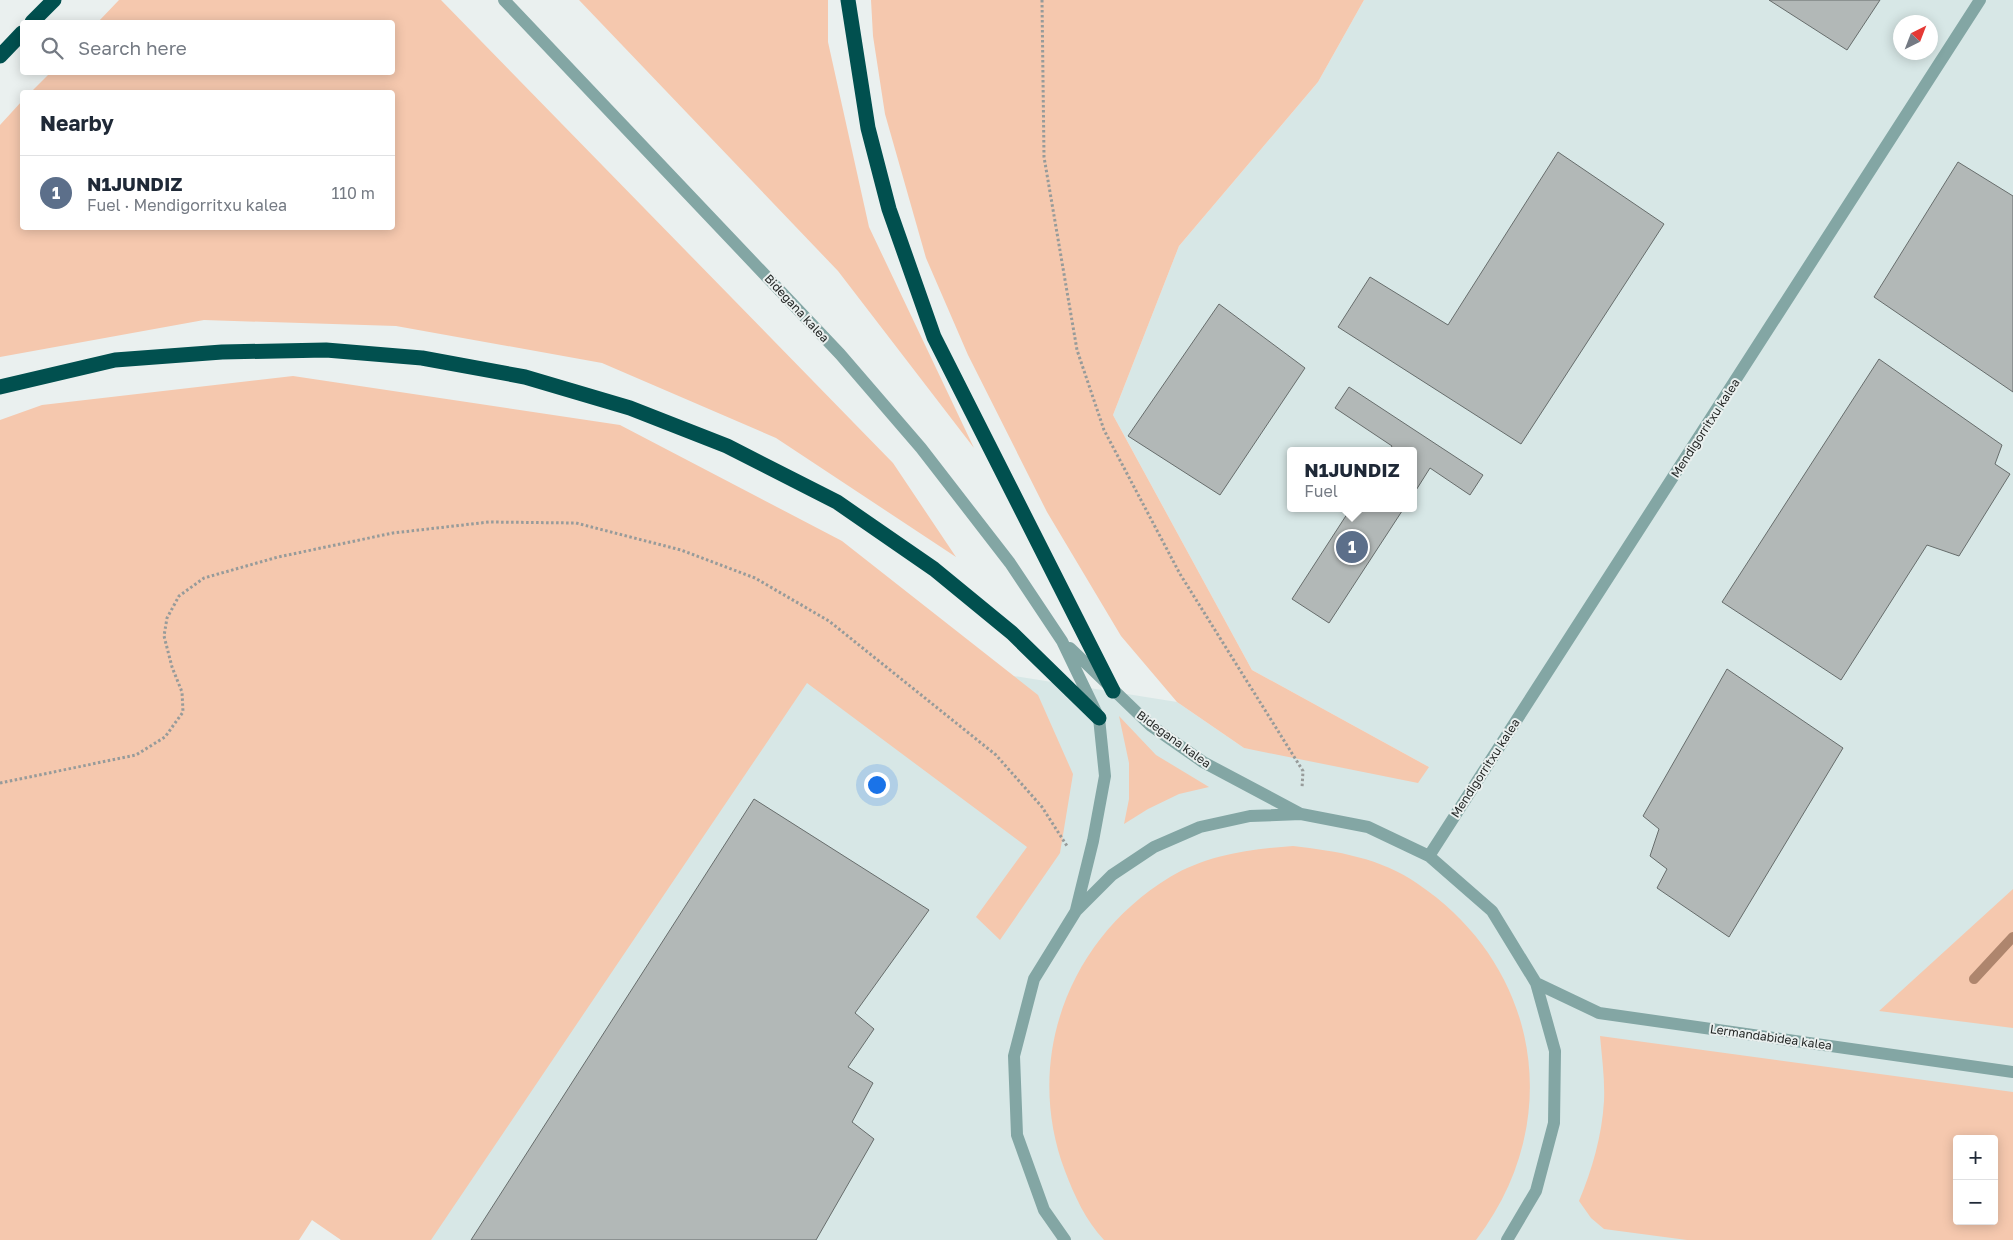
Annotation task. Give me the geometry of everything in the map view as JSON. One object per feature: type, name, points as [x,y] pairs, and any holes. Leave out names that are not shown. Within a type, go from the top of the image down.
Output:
[{"type":"highway","points":[[34,20],[54,0]]},
{"type":"highway","points":[[848,0],[868,128],[889,209],[934,337],[1113,691]]},
{"type":"highway","points":[[0,56],[20,34]]},
{"type":"highway","points":[[0,387],[115,360],[222,352],[326,350],[432,360],[525,378],[630,408],[727,446],[837,502],[934,569],[1005,627],[1099,718]]},
{"type":"street","name":"Bidegana kalea","points":[[504,0],[840,354],[921,448],[1010,562],[1062,641],[1099,718],[1105,776],[1093,841],[1076,911]]},
{"type":"street","name":"Mendigorritxu kalea","points":[[1429,856],[1980,0]]},
{"type":"street","name":"Bidegana kalea","points":[[1062,641],[1150,725],[1203,762],[1301,814]]},
{"type":"street","points":[[1065,1240],[1044,1210],[1017,1135],[1014,1056],[1034,979],[1076,911],[1112,875],[1154,847],[1200,827],[1250,816],[1301,814],[1368,827],[1429,856],[1492,911],[1536,982],[1555,1051],[1554,1123],[1536,1192],[1507,1240]]},
{"type":"street","name":"Lermandabidea kalea","points":[[1536,982],[1599,1013],[2013,1072]]},
{"type":"path","points":[[1042,0],[1044,157],[1078,350],[1104,430],[1180,574],[1303,771],[1301,814]]},
{"type":"path","points":[[0,783],[136,755],[165,737],[183,712],[182,692],[172,667],[164,636],[167,618],[179,596],[204,578],[278,557],[392,533],[489,522],[576,522],[681,550],[754,578],[829,621],[996,755],[1042,807],[1085,874]]},
{"type":"shaded area","points":[[119,0],[441,0],[893,463],[956,557],[776,438],[602,363],[396,326],[204,320],[0,357],[0,125],[20,103],[20,230],[395,230],[395,90],[33,90],[48,75],[395,75],[395,20],[100,20]]},
{"type":"shaded area","points":[[579,0],[828,0],[828,42],[869,227],[974,448],[838,271]]},
{"type":"shaded area","points":[[871,0],[1364,0],[1318,82],[1179,246],[1113,415],[1252,670],[1429,767],[1418,783],[1244,748],[1177,702],[1121,636],[1047,512],[968,355],[926,258],[885,114],[873,36]]},
{"type":"shaded area","points":[[1364,0],[2013,0],[2013,1240],[340,1240],[750,634],[1177,702],[1244,748],[1429,767],[1252,670],[1113,415],[1179,246],[1318,82]]},
{"type":"shaded area","points":[[293,376],[620,425],[842,541],[1038,695],[1073,774],[1060,853],[1000,940],[976,917],[1027,847],[807,683],[431,1240],[341,1240],[312,1220],[299,1240],[0,1240],[0,420],[42,405]]},
{"type":"shaded area","points":[[1119,716],[1156,755],[1209,787],[1179,794],[1148,809],[1124,824],[1129,799],[1129,763]]},
{"type":"shaded area","points":[[1293,846],[1326,850],[1358,857],[1404,875],[1418,884],[1459,918],[1492,958],[1514,1002],[1527,1049],[1530,1098],[1522,1147],[1504,1195],[1476,1240],[1104,1240],[1081,1207],[1065,1171],[1053,1129],[1049,1087],[1053,1046],[1064,1006],[1081,968],[1105,933],[1134,903],[1170,877],[1199,863],[1229,854]]},
{"type":"shaded area","points":[[2013,889],[2013,1028],[1879,1011]]},
{"type":"shaded area","points":[[1600,1036],[2013,1092],[2013,1240],[1687,1240],[1604,1229],[1591,1218],[1579,1201],[1596,1152],[1603,1114],[1604,1085]]},
{"type":"building","points":[[1769,0],[1880,0],[1847,50]]},
{"type":"building","points":[[1558,152],[1664,224],[1521,444],[1338,327],[1370,277],[1448,325]]},
{"type":"building","points":[[1958,162],[2013,196],[2013,392],[1874,297]]},
{"type":"building","points":[[1219,304],[1305,368],[1220,495],[1128,436]]},
{"type":"building","points":[[1879,359],[2002,445],[1995,464],[2010,474],[1959,556],[1927,545],[1841,680],[1722,602]]},
{"type":"building","points":[[1349,387],[1483,475],[1470,495],[1430,468],[1417,489],[1417,447],[1391,447],[1335,408]]},
{"type":"building","points":[[1348,512],[1401,512],[1329,623],[1292,599]]},
{"type":"building","points":[[1727,669],[1843,748],[1729,937],[1657,888],[1667,869],[1650,856],[1659,829],[1643,816]]},
{"type":"building","points":[[754,799],[929,910],[855,1013],[874,1029],[848,1067],[873,1083],[852,1122],[874,1139],[816,1240],[471,1240]]},
{"type":"waterway","points":[[1974,979],[2013,937]]},
{"type":"place","name":"N1JUNDIZ","points":[[1352,547]]}]
